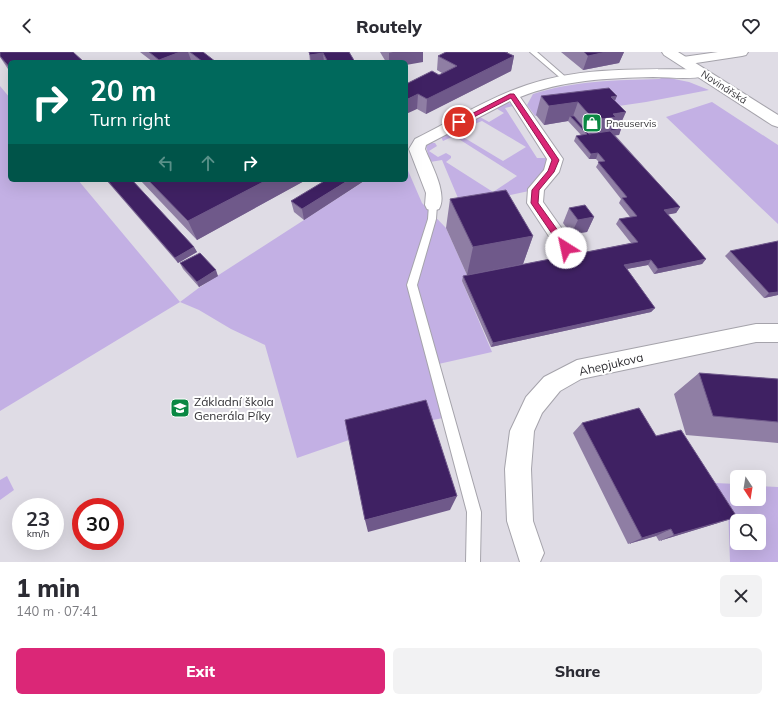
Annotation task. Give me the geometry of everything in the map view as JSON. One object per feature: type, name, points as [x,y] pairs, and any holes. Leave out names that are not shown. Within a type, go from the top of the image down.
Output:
[{"type":"street","name":"Novinářská","points":[[669,52],[778,122]]},
{"type":"street","points":[[683,61],[742,52]]},
{"type":"street","points":[[434,205],[434,193],[417,149],[420,142],[526,88],[566,80],[631,74],[701,73]]},
{"type":"street","points":[[512,95],[555,160],[551,172],[536,190],[535,203],[566,248]]},
{"type":"street","name":"Ahepjukova","points":[[530,553],[520,521],[518,469],[522,431],[534,404],[552,384],[577,370],[756,333],[778,333]]},
{"type":"lane","points":[[533,52],[566,80]]},
{"type":"lane","points":[[434,205],[432,219],[412,285],[474,512],[473,562]]},
{"type":"shaded area","points":[[664,77],[689,82],[709,90],[646,102],[605,108],[600,106],[535,116],[527,105],[533,94],[564,86],[611,81],[659,79]]},
{"type":"shaded area","points":[[0,86],[8,96],[8,182],[80,182],[180,302],[0,411]]},
{"type":"shaded area","points":[[505,102],[512,104],[513,106],[505,108],[537,158],[548,158],[547,168],[529,191],[487,200],[458,198],[442,160],[430,162],[426,146],[431,143],[435,143],[437,146],[429,151],[438,157],[446,153],[451,156],[451,158],[446,162],[493,192],[517,176],[454,136],[443,141],[441,137],[460,127],[464,127],[466,130],[458,134],[503,161],[526,147],[482,121],[472,125],[470,123],[478,116],[489,122],[504,113],[494,107]]},
{"type":"shaded area","points":[[712,102],[778,145],[778,224],[666,117]]},
{"type":"shaded area","points":[[408,171],[422,203],[446,228],[467,275],[462,281],[492,352],[434,365],[448,417],[349,440],[297,458],[265,345],[231,329],[199,310],[180,302],[200,287],[363,182],[408,182]]},
{"type":"shaded area","points":[[7,476],[14,490],[0,500],[0,480]]},
{"type":"shaded area","points":[[715,483],[730,484],[730,506],[766,506],[766,486],[778,487],[778,562],[730,562],[728,506]]},
{"type":"building","points":[[0,52],[73,52],[82,60],[8,60],[8,66],[0,56]]},
{"type":"building","points":[[149,52],[180,52],[159,60]]},
{"type":"building","points":[[190,52],[203,52],[213,60],[200,60]]},
{"type":"building","points":[[309,52],[349,52],[354,60],[327,60],[323,53],[310,55]]},
{"type":"building","points":[[446,52],[505,52],[514,56],[427,99],[418,94],[408,99],[408,83],[432,71],[439,75],[457,66],[438,56]]},
{"type":"building","points":[[584,52],[606,52],[588,56]]},
{"type":"building","points":[[609,88],[617,96],[611,97],[626,112],[613,114],[616,117],[594,120],[578,102],[549,106],[541,96]]},
{"type":"building","points":[[570,116],[574,116],[589,134],[610,131],[680,207],[664,210],[706,259],[658,269],[651,260],[624,265],[655,308],[493,343],[463,276],[638,242],[619,219],[637,216],[622,198],[627,197],[598,162],[605,161],[598,153],[591,154],[576,136],[587,134]]},
{"type":"building","points":[[618,126],[621,129],[610,131],[612,127]]},
{"type":"building","points":[[109,182],[134,182],[194,247],[175,258]]},
{"type":"building","points":[[150,182],[263,182],[188,221]]},
{"type":"building","points":[[323,182],[346,182],[302,209],[291,201]]},
{"type":"building","points":[[506,190],[533,236],[473,247],[450,199]]},
{"type":"building","points":[[585,205],[594,217],[578,220],[569,208]]},
{"type":"building","points":[[778,241],[778,292],[769,293],[730,251]]},
{"type":"building","points":[[200,253],[216,270],[197,282],[180,263]]},
{"type":"building","points":[[699,373],[778,379],[778,422],[713,416]]},
{"type":"building","points":[[426,400],[457,496],[365,520],[345,420]]},
{"type":"building","points":[[639,408],[656,436],[681,430],[735,514],[730,514],[730,519],[674,535],[671,529],[642,538],[582,423]]},
{"type":"place","name":"Pneuservis","points":[[592,123]]},
{"type":"place","name":"Základní škola Generála Píky","points":[[180,408]]},
{"type":"route","points":[[459,122],[512,95],[546,143],[555,160],[551,172],[536,190],[535,203],[566,248]]}]
